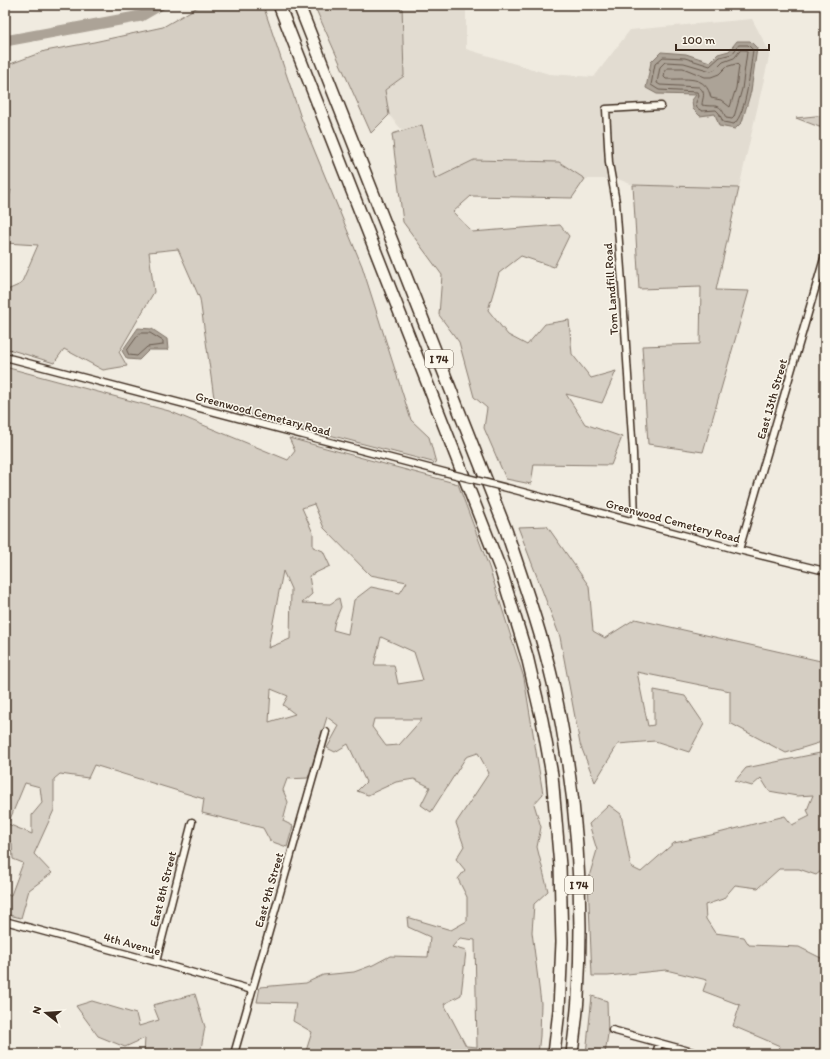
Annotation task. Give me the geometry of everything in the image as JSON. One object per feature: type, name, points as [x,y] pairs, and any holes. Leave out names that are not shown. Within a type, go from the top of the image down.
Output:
[{"type":"highway","name":"I 74","points":[[279,5],[502,571],[527,656],[542,720],[552,775],[560,866],[562,942],[559,1010],[554,1054]]},
{"type":"highway","name":"I 74","points":[[299,6],[506,530],[532,606],[551,676],[568,759],[577,845],[580,920],[578,997],[572,1054]]},
{"type":"street","name":"Tom Landfill Road","points":[[635,522],[633,453],[616,202],[609,163],[606,109],[661,106]]},
{"type":"street","name":"East 13th Street","points":[[739,550],[825,255]]},
{"type":"street","name":"Greenwood Cemetary Road","points":[[5,358],[516,490]]},
{"type":"street","name":"Greenwood Cemetery Road","points":[[516,490],[739,550],[825,571]]},
{"type":"street","name":"East 9th Street","points":[[234,1054],[326,732]]},
{"type":"street","name":"East 8th Street","points":[[156,962],[192,822]]},
{"type":"street","name":"4th Avenue","points":[[5,921],[252,990]]},
{"type":"street","points":[[612,1030],[700,1054]]},
{"type":"street","points":[[656,1054],[659,1043]]},
{"type":"shaded area","points":[[201,5],[263,5],[301,118],[362,266],[411,420],[429,437],[436,463],[215,405],[200,299],[178,249],[149,252],[154,292],[119,352],[127,366],[103,370],[64,349],[54,363],[5,348],[5,291],[21,284],[38,245],[5,243],[5,212],[11,190],[5,192],[5,66],[45,51],[163,27]]},
{"type":"shaded area","points":[[314,5],[402,5],[404,76],[385,90],[389,115],[371,133]]},
{"type":"shaded area","points":[[402,5],[466,5],[466,49],[549,74],[594,77],[630,30],[752,19],[770,53],[739,188],[633,185],[618,179],[585,179],[559,162],[474,160],[435,179],[422,126],[403,131],[389,115],[385,91],[404,76]]},
{"type":"shaded area","points":[[825,115],[825,137],[822,128],[796,118]]},
{"type":"shaded area","points":[[422,125],[435,179],[474,160],[559,162],[585,179],[572,198],[471,196],[453,212],[472,232],[560,225],[569,236],[554,267],[521,256],[499,273],[488,310],[508,335],[527,345],[545,324],[569,320],[572,354],[591,378],[616,371],[602,403],[566,394],[585,424],[622,437],[611,465],[534,464],[531,484],[506,479],[484,428],[487,408],[474,397],[459,342],[439,315],[442,275],[403,222],[392,134]]},
{"type":"shaded area","points":[[633,185],[739,188],[716,290],[749,291],[703,452],[648,444],[642,346],[700,344],[701,287],[639,289]]},
{"type":"shaded area","points":[[5,367],[169,411],[288,460],[295,451],[289,438],[458,484],[489,567],[524,678],[543,794],[534,804],[541,827],[537,847],[548,891],[534,904],[532,932],[541,1003],[538,1054],[305,1054],[312,1032],[293,1021],[296,1003],[257,1002],[260,987],[306,983],[323,975],[354,972],[373,965],[390,956],[428,957],[430,937],[408,927],[407,917],[451,930],[467,921],[467,897],[458,879],[465,870],[456,859],[464,846],[456,823],[489,773],[478,753],[466,757],[431,812],[421,805],[430,787],[414,779],[396,782],[368,795],[357,791],[366,782],[348,744],[335,752],[327,748],[339,726],[327,717],[308,778],[287,779],[283,790],[288,802],[283,821],[293,826],[287,847],[270,841],[263,828],[202,813],[204,799],[94,765],[88,778],[60,774],[54,779],[54,810],[34,854],[52,873],[29,890],[21,918],[5,914],[5,895],[11,895],[23,863],[13,859],[12,843],[5,839]],"holes":[[[314,504],[324,528],[370,575],[407,582],[400,593],[371,587],[354,600],[348,634],[333,630],[341,607],[339,598],[330,604],[302,603],[312,594],[309,576],[330,566],[323,551],[313,547],[313,533],[302,508]],[[283,571],[291,589],[290,639],[268,648]],[[381,637],[414,652],[423,680],[398,684],[394,665],[374,665]],[[271,689],[288,696],[283,705],[295,714],[269,722]],[[374,719],[422,719],[399,745],[386,746],[372,727]],[[25,783],[40,787],[42,803],[32,815],[32,834],[8,824]],[[460,938],[475,940],[477,1047],[466,1046],[444,1004],[461,995],[466,951],[452,947]]]},
{"type":"shaded area","points":[[547,526],[589,586],[593,631],[605,638],[635,619],[825,662],[825,741],[786,753],[730,723],[730,691],[637,672],[648,726],[654,725],[654,690],[685,696],[704,724],[689,752],[655,741],[618,744],[595,782],[580,744],[560,637],[518,527]]},
{"type":"shaded area","points":[[825,753],[825,868],[816,875],[799,869],[779,869],[758,888],[735,885],[723,899],[705,905],[706,919],[715,933],[744,937],[749,945],[799,947],[825,960],[825,1054],[778,1054],[780,1046],[733,1026],[740,1005],[703,991],[707,980],[666,970],[608,976],[592,976],[588,880],[597,850],[589,824],[609,805],[621,814],[631,867],[641,872],[674,843],[785,816],[792,825],[810,816],[807,810],[813,795],[797,796],[769,791],[761,778],[752,786],[735,781],[746,768]]},
{"type":"shaded area","points":[[195,994],[205,1027],[200,1054],[144,1054],[145,1038],[125,1047],[98,1036],[76,1006],[92,1001],[136,1014],[139,1026],[159,1020],[153,1005]]},
{"type":"shaded area","points":[[592,996],[607,1001],[608,1034],[605,1054],[586,1054]]},
{"type":"water","points":[[737,41],[750,41],[757,48],[751,91],[742,122],[735,129],[719,126],[715,114],[700,116],[693,109],[692,100],[696,95],[657,94],[646,88],[651,62],[661,52],[686,54],[710,62],[718,54],[729,51]]},
{"type":"water","points":[[138,328],[152,329],[167,339],[168,350],[149,350],[139,360],[127,359],[122,351]]},
{"type":"waterway","points":[[5,41],[141,16],[160,5]]}]
